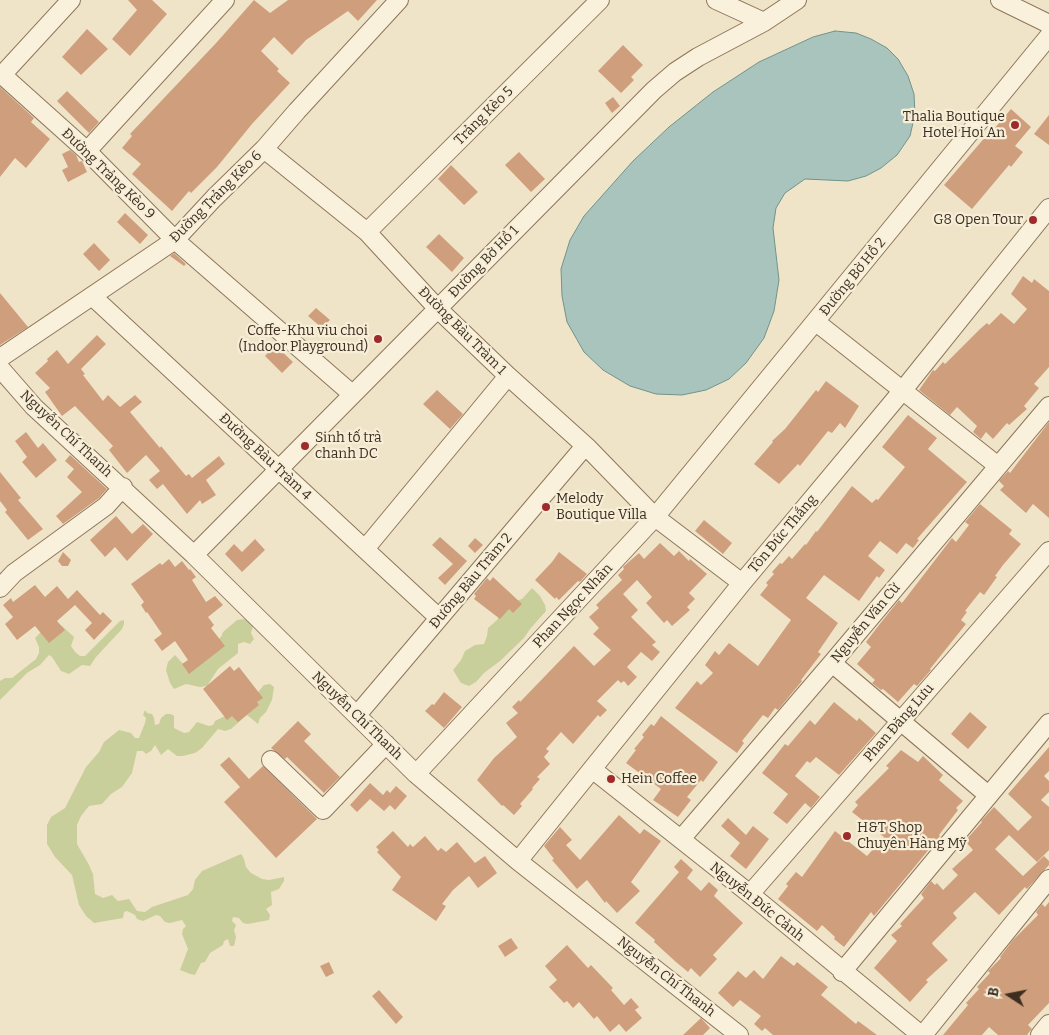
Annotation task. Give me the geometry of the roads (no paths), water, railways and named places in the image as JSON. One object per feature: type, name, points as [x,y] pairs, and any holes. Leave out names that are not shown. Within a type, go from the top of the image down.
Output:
[{"type":"street","points":[[1,74],[71,0]]},
{"type":"street","points":[[87,151],[225,0]]},
{"type":"street","name":"Đường Trảng Kèo 6","points":[[0,358],[175,240],[264,149],[297,110],[399,0]]},
{"type":"street","name":"Trảng Kèo 5","points":[[367,232],[600,0]]},
{"type":"street","points":[[716,0],[764,22]]},
{"type":"street","name":"Đường Bờ Hồ 1","points":[[194,555],[654,90],[675,72],[698,57],[764,22],[797,0]]},
{"type":"street","points":[[1000,0],[1049,24]]},
{"type":"street","name":"Đường Bờ Hồ 2","points":[[655,517],[1049,36]]},
{"type":"street","name":"Đường Trảng Kèo 9","points":[[1,74],[87,151],[175,240],[352,394]]},
{"type":"street","name":"Đường Bàu Tràm 1","points":[[264,149],[367,232],[438,309],[585,446],[655,517]]},
{"type":"street","name":"Tôn Đức Thắng","points":[[518,861],[742,583],[903,390],[1049,208]]},
{"type":"street","name":"Đường Bàu Tràm 4","points":[[92,296],[439,618]]},
{"type":"street","points":[[816,322],[998,466]]},
{"type":"street","name":"Nguyễn Chí Thanh","points":[[0,368],[34,407],[123,487],[194,555],[416,774],[518,861],[739,1035]]},
{"type":"street","points":[[365,549],[508,376]]},
{"type":"street","name":"Nguyễn Văn Cừ","points":[[680,839],[832,663],[1049,406]]},
{"type":"street","name":"Đường Bàu Tràm 2","points":[[357,715],[585,446]]},
{"type":"street","points":[[0,588],[14,573],[106,506],[123,487]]},
{"type":"street","points":[[655,517],[742,583]]},
{"type":"street","name":"Phan Ngọc Nhân","points":[[416,774],[655,517]]},
{"type":"street","name":"Phan Đăng Lưu","points":[[750,894],[1048,556]]},
{"type":"street","points":[[832,663],[988,795]]},
{"type":"street","points":[[842,972],[1049,723]]},
{"type":"street","points":[[271,760],[323,810],[386,744]]},
{"type":"street","name":"Nguyễn Đức Cảnh","points":[[592,769],[750,894],[842,972],[922,1035]]},
{"type":"street","points":[[922,1035],[1049,879]]},
{"type":"street","points":[[1040,1035],[1049,1024]]},
{"type":"water","points":[[835,31],[856,33],[887,48],[898,59],[908,76],[914,94],[915,114],[910,136],[897,155],[881,168],[866,176],[848,181],[805,179],[785,193],[776,208],[773,228],[779,280],[774,311],[764,338],[746,363],[729,379],[706,390],[682,395],[656,394],[630,386],[603,370],[584,352],[567,322],[562,296],[561,269],[570,240],[584,216],[633,161],[669,127],[713,92],[759,62],[813,37]]},
{"type":"place","name":"Thalia Boutique Hotel Hoi An","points":[[1015,125]]},
{"type":"place","name":"G8 Open Tour","points":[[1033,220]]},
{"type":"place","name":"Coffe-Khu viu choi (Indoor Playground)","points":[[378,339]]},
{"type":"place","name":"Sinh tố trà chanh DC","points":[[305,446]]},
{"type":"place","name":"Melody Boutique Villa","points":[[546,507]]},
{"type":"place","name":"Hein Coffee","points":[[611,779]]},
{"type":"place","name":"H&T Shop Chuyên Hàng Mỹ","points":[[847,836]]}]
